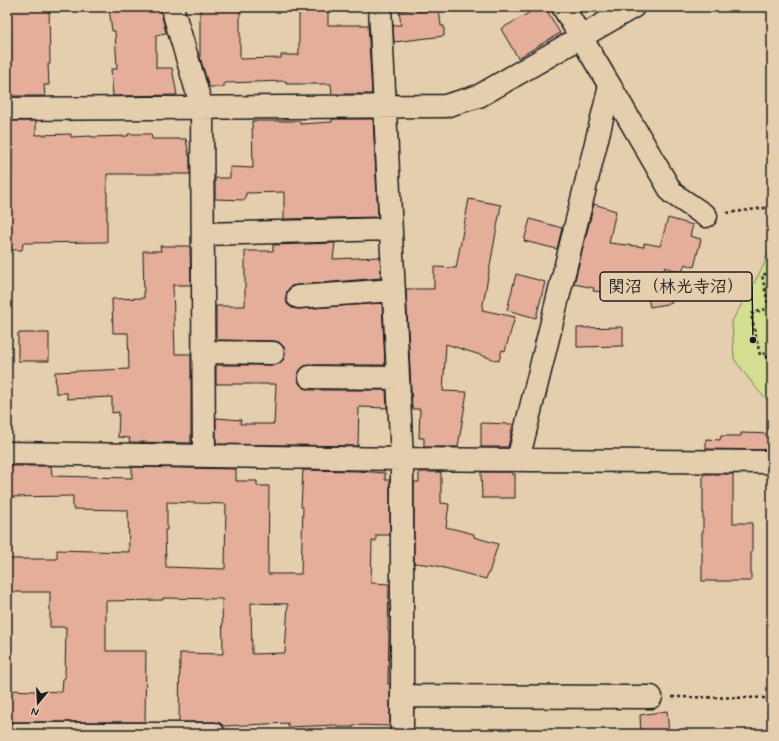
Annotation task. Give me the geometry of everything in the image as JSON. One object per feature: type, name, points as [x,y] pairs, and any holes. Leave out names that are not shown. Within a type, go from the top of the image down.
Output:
[{"type":"street","points":[[172,7],[202,108],[204,456]]},
{"type":"street","points":[[380,7],[402,459],[402,734]]},
{"type":"street","points":[[563,7],[672,193],[706,216]]},
{"type":"street","points":[[7,109],[445,106],[479,96],[633,7]]},
{"type":"street","points":[[518,460],[610,86]]},
{"type":"street","points":[[203,234],[391,229]]},
{"type":"street","points":[[298,297],[394,290]]},
{"type":"street","points":[[203,352],[273,353]]},
{"type":"street","points":[[310,377],[398,378]]},
{"type":"street","points":[[7,453],[402,459],[772,462]]},
{"type":"street","points":[[402,696],[651,697]]},
{"type":"street","points":[[7,734],[214,734]]},
{"type":"path","points":[[706,216],[772,207]]},
{"type":"path","points":[[772,272],[762,275],[769,308],[751,314],[760,355],[766,353],[772,372]]},
{"type":"path","points":[[651,697],[772,698]]},
{"type":"green space","points":[[772,242],[772,405],[755,387],[734,359],[732,321],[763,267]]},
{"type":"building","points":[[10,7],[49,7],[50,64],[48,64],[49,85],[44,85],[45,96],[7,96],[7,67],[12,67]]},
{"type":"building","points":[[200,7],[240,7],[240,59],[281,58],[281,55],[299,55],[299,7],[328,7],[328,25],[368,25],[372,94],[332,94],[331,84],[286,84],[286,81],[224,83],[224,87],[209,87],[200,57]]},
{"type":"building","points":[[539,7],[545,7],[560,33],[518,58],[501,29]]},
{"type":"building","points":[[109,8],[160,8],[166,33],[156,35],[156,68],[172,68],[177,95],[113,96],[111,69],[117,69],[115,31],[112,31]]},
{"type":"building","points":[[417,9],[417,12],[439,9],[441,26],[444,26],[444,36],[394,42],[393,25],[401,25],[399,11]]},
{"type":"building","points":[[332,119],[373,119],[378,217],[284,219],[284,192],[246,193],[245,200],[215,199],[215,178],[230,178],[230,167],[253,168],[252,121],[300,121],[300,124],[332,122]]},
{"type":"building","points":[[7,121],[36,121],[36,135],[71,134],[71,137],[91,137],[151,134],[152,139],[186,139],[190,156],[190,174],[107,174],[107,242],[23,243],[22,250],[7,250],[7,202],[9,177],[12,177],[12,145],[7,145]]},
{"type":"building","points":[[469,199],[501,205],[482,310],[515,317],[505,351],[502,350],[499,361],[446,344],[443,391],[467,392],[458,447],[424,447],[424,438],[419,438],[420,409],[412,409],[406,289],[434,289],[434,267],[456,268]]},
{"type":"building","points":[[594,204],[616,211],[609,243],[644,247],[644,243],[660,246],[668,218],[693,225],[690,236],[701,239],[694,267],[685,264],[682,272],[664,267],[672,303],[650,307],[646,289],[614,285],[613,293],[593,291],[594,288],[574,284]]},
{"type":"building","points":[[530,219],[562,228],[557,249],[524,241]]},
{"type":"building","points":[[335,243],[333,259],[380,257],[381,278],[291,286],[287,291],[287,304],[292,308],[299,309],[382,303],[385,365],[304,366],[299,371],[299,383],[303,388],[310,390],[386,390],[387,408],[359,407],[358,446],[216,444],[216,418],[241,420],[240,424],[274,424],[276,384],[216,384],[216,365],[273,365],[279,364],[284,359],[285,354],[284,347],[279,342],[216,340],[216,306],[245,306],[245,251],[273,251],[273,245]]},
{"type":"building","points":[[160,246],[190,247],[191,285],[173,285],[175,354],[191,354],[191,443],[129,442],[130,438],[118,437],[119,412],[112,413],[112,397],[67,399],[67,393],[56,393],[55,372],[129,369],[128,333],[113,333],[112,299],[144,298],[143,251],[161,251]]},
{"type":"building","points":[[516,274],[545,282],[536,318],[507,310]]},
{"type":"building","points":[[623,327],[623,346],[577,347],[577,328]]},
{"type":"building","points":[[18,333],[49,333],[49,361],[18,361]]},
{"type":"building","points":[[481,423],[513,424],[508,447],[481,447]]},
{"type":"building","points":[[741,433],[772,434],[772,450],[706,449],[706,439],[720,440],[721,436],[741,436]]},
{"type":"building","points":[[7,466],[51,466],[52,476],[132,478],[132,467],[236,469],[236,481],[257,481],[257,486],[269,486],[268,574],[301,574],[303,507],[301,507],[303,470],[385,473],[385,480],[390,480],[390,535],[376,535],[376,541],[372,541],[371,583],[389,584],[388,684],[390,684],[390,726],[354,725],[354,727],[337,727],[337,725],[288,727],[288,723],[224,726],[220,723],[214,722],[179,722],[180,653],[223,654],[222,599],[163,598],[163,600],[106,601],[106,651],[146,651],[145,722],[7,722],[7,690],[62,692],[63,678],[65,678],[66,627],[50,627],[50,592],[7,592],[7,559],[57,559],[57,550],[129,552],[128,510],[73,509],[73,496],[7,497]],"holes":[[[167,502],[226,504],[225,569],[166,567],[165,530],[167,530]],[[251,603],[288,604],[285,653],[252,654]]]},
{"type":"building","points":[[419,472],[441,472],[441,503],[449,504],[446,527],[474,534],[474,537],[498,544],[486,579],[433,565],[414,563],[414,482],[419,482]]},
{"type":"building","points":[[481,472],[512,472],[512,474],[515,474],[515,498],[482,498]]},
{"type":"building","points":[[703,474],[733,474],[733,523],[752,523],[751,581],[702,581]]},
{"type":"building","points":[[667,711],[669,734],[641,734],[640,715]]},
{"type":"place","name":"関沼（林光寺沼）","points":[[753,340]]}]
